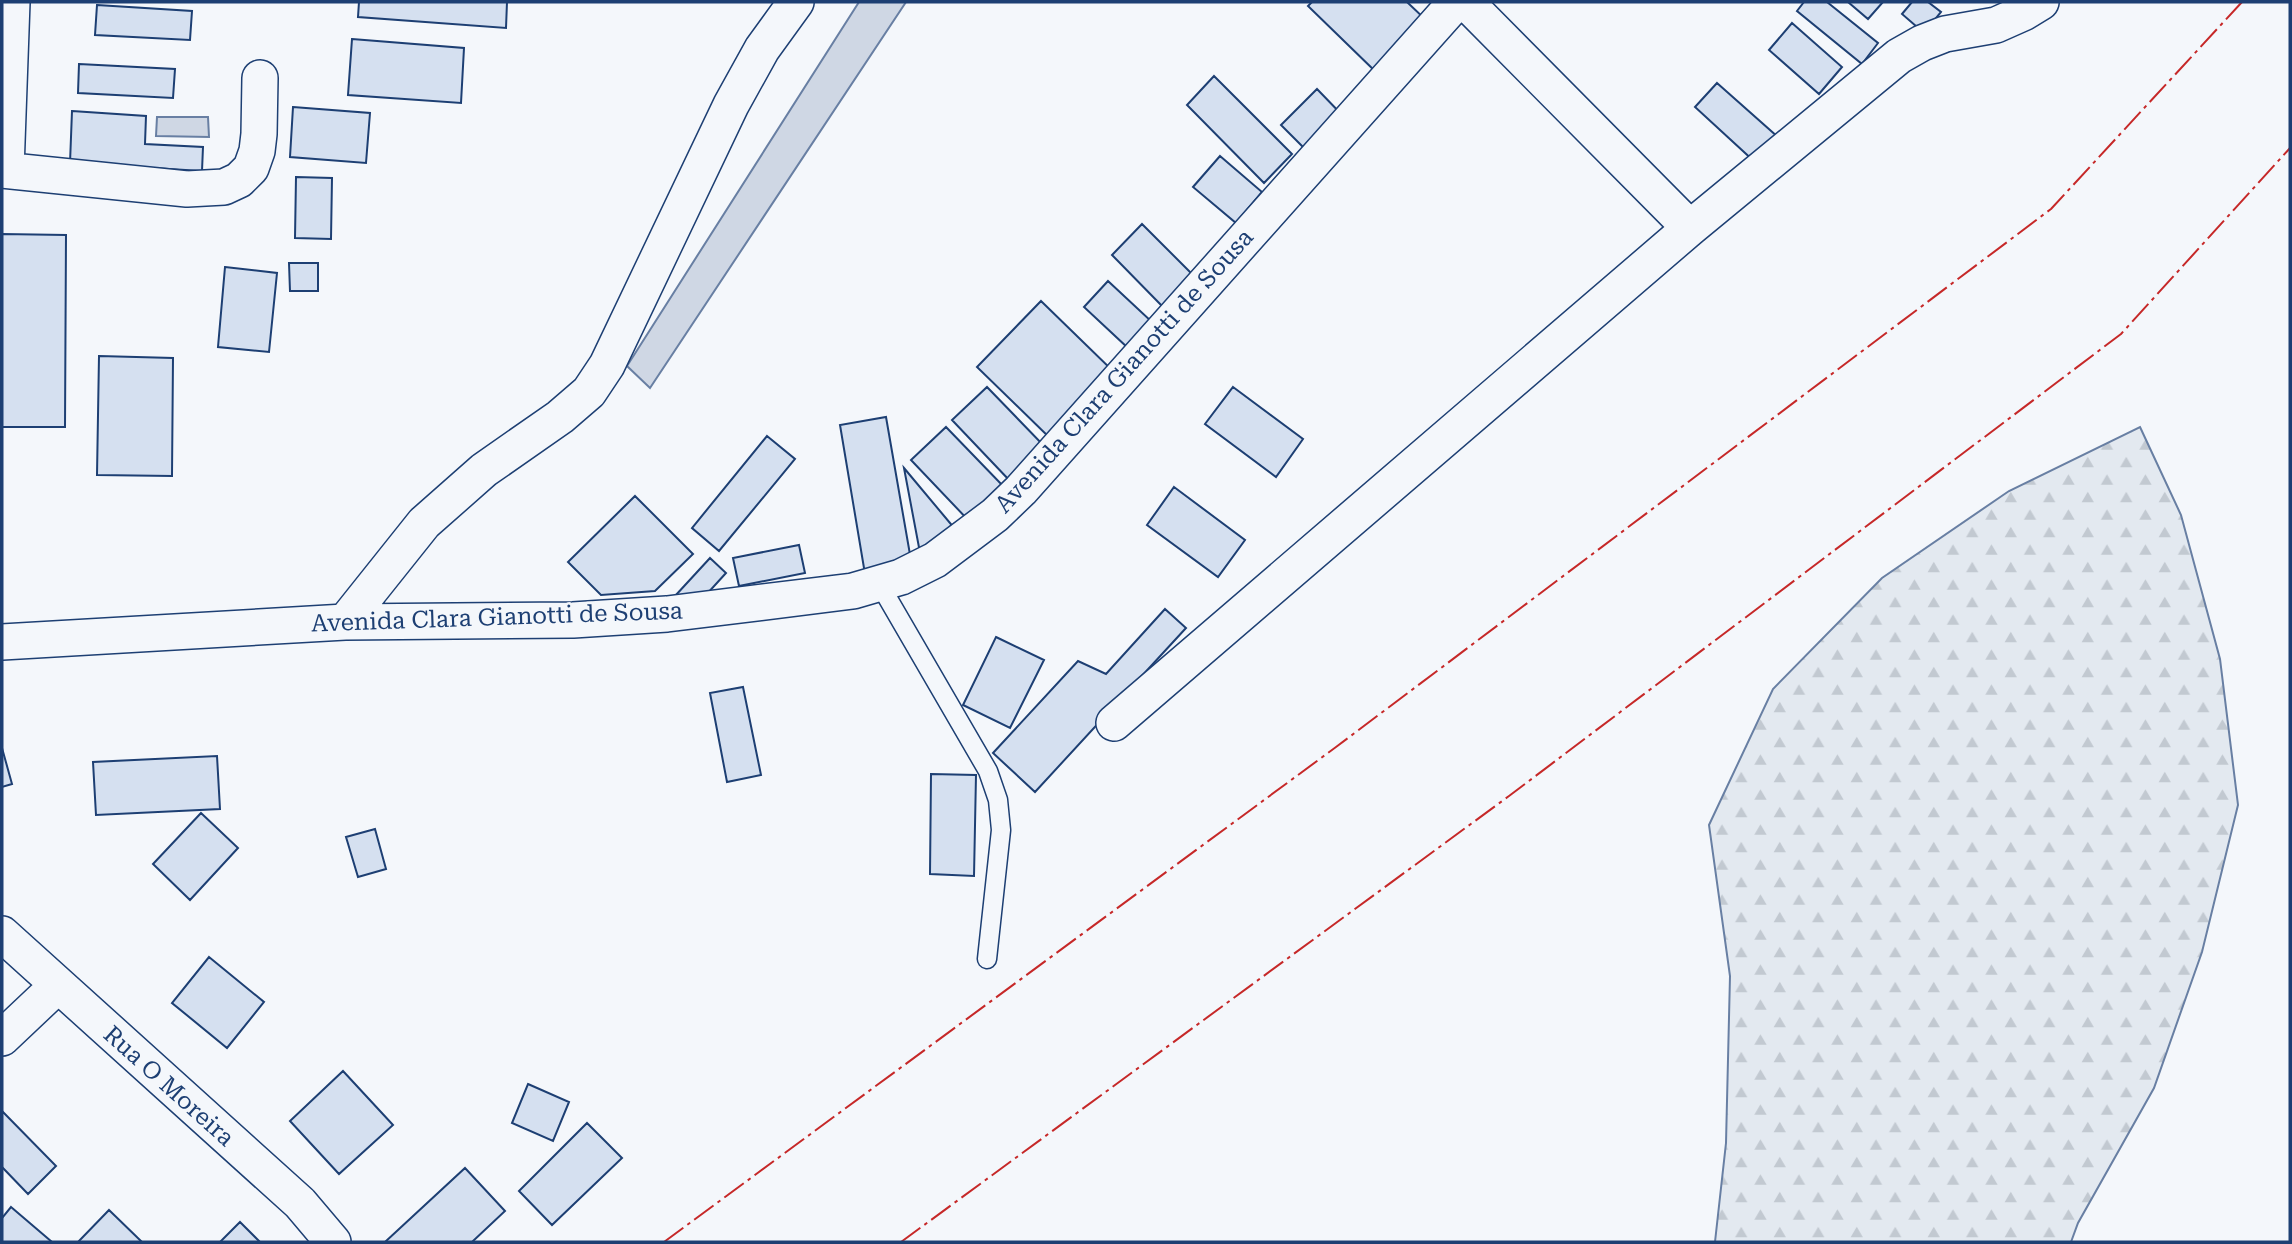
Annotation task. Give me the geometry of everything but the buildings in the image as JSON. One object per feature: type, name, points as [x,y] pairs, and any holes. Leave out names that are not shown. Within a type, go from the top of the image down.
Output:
[{"type":"street","points":[[12,2],[4,170],[187,189],[224,187],[239,180],[251,168],[257,151],[260,78]]},
{"type":"street","points":[[345,622],[424,523],[484,470],[560,417],[589,392],[607,365],[731,106],[762,49],[796,2]]},
{"type":"street","name":"Avenida Clara Gianotti de Sousa","points":[[2,642],[345,622],[573,620],[667,614],[853,591],[880,585],[935,560],[995,515],[1021,490],[1456,2]]},
{"type":"street","points":[[1466,2],[1690,228]]},
{"type":"street","points":[[1971,2],[2020,13]]},
{"type":"street","points":[[1114,723],[1690,228],[1899,56],[1945,34],[2020,13]]},
{"type":"street","name":"Rua O Moreira","points":[[2,934],[300,1203],[333,1242]]},
{"type":"street","points":[[2,1038],[57,986]]},
{"type":"lane","points":[[880,585],[988,771],[999,800],[1001,830],[987,959]]},
{"type":"green space","points":[[2140,427],[2181,515],[2220,659],[2238,805],[2202,952],[2154,1088],[2078,1223],[2071,1242],[1715,1242],[1726,1143],[1730,976],[1709,825],[1773,689],[1882,578],[2009,491]]},
{"type":"shaded area","points":[[859,2],[906,2],[650,388],[627,366]]},
{"type":"shaded area","points":[[157,117],[208,117],[209,137],[156,136]]},
{"type":"power","points":[[664,1242],[1336,747],[2051,209],[2242,2]]},
{"type":"power","points":[[901,1242],[1509,796],[2121,334],[2290,148]]}]
